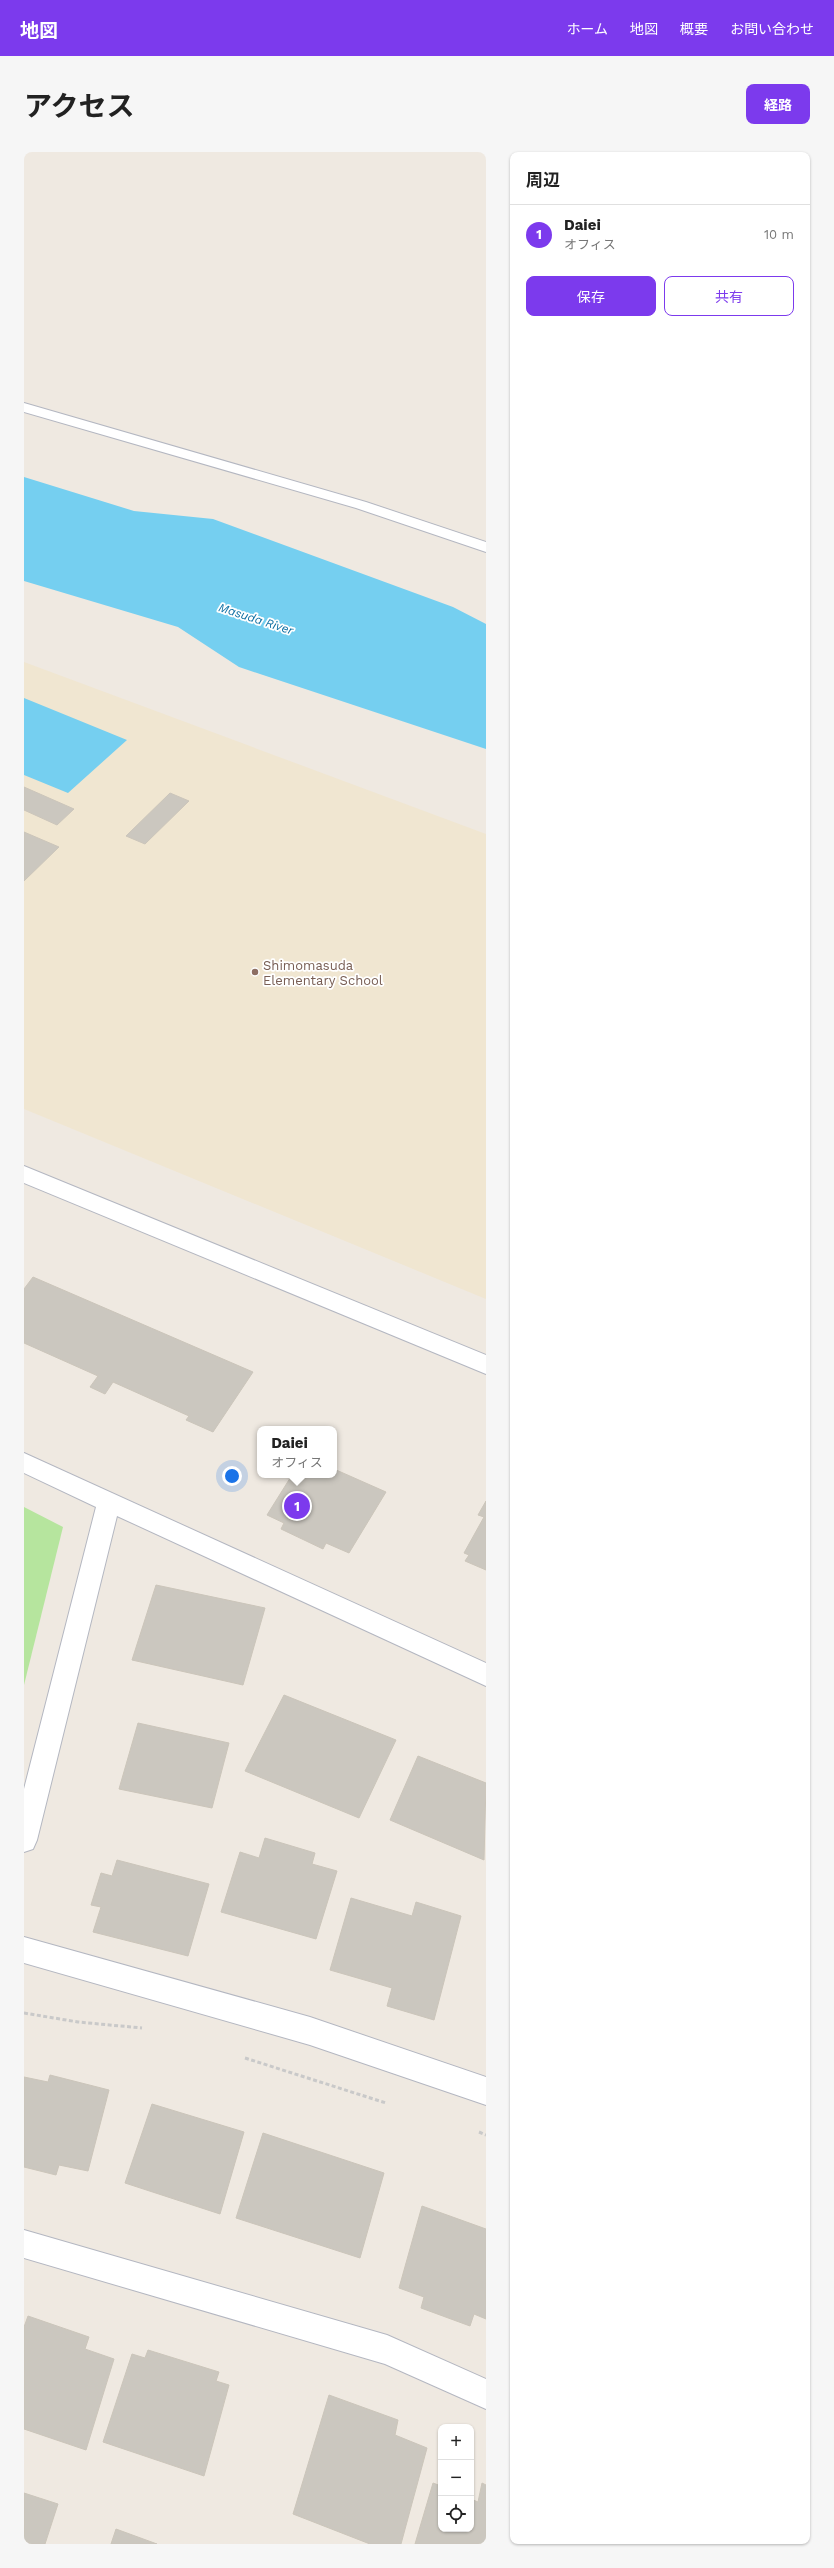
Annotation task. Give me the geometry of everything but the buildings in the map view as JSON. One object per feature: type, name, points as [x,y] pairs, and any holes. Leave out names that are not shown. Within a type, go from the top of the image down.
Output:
[{"type":"street","points":[[24,407],[361,505],[486,547]]},
{"type":"street","points":[[24,1174],[486,1365]]},
{"type":"street","points":[[24,1463],[486,1675]]},
{"type":"street","points":[[24,1840],[109,1502]]},
{"type":"street","points":[[24,1950],[310,2031],[486,2091]]},
{"type":"street","points":[[24,2244],[387,2350],[486,2394]]},
{"type":"path","points":[[24,2013],[78,2022],[148,2028]]},
{"type":"path","points":[[238,2056],[388,2104]]},
{"type":"path","points":[[471,2130],[486,2135]]},
{"type":"shaded area","name":"Shimomasuda Elementary School","points":[[24,662],[486,834],[486,1299],[24,1109]]},
{"type":"green space","points":[[24,1507],[63,1527],[24,1685]]},
{"type":"water","name":"Masuda River","points":[[24,477],[134,511],[213,519],[453,607],[486,624],[486,749],[239,667],[178,627],[24,581]]},
{"type":"water","points":[[24,698],[127,740],[68,793],[24,775]]},
{"type":"place","name":"Shimomasuda Elementary School","points":[[255,972]]},
{"type":"place","name":"Daiei","points":[[297,1506]]}]
